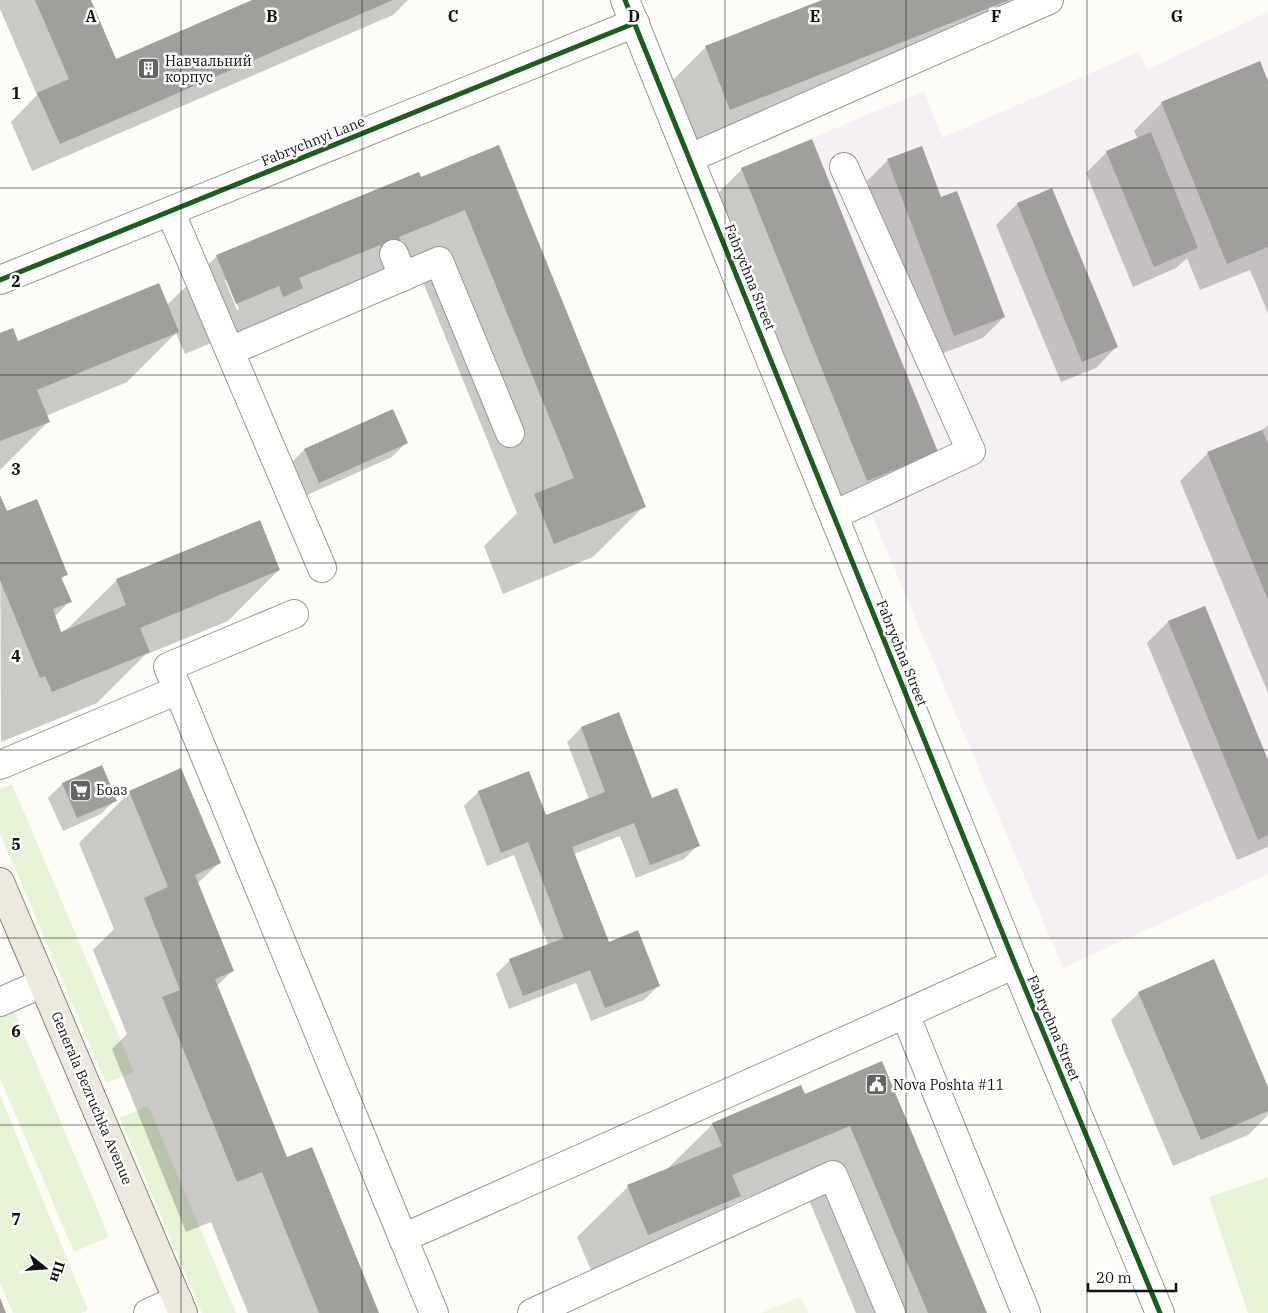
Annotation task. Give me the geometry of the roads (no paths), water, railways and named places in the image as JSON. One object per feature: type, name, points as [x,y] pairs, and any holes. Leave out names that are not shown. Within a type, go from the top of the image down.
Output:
[{"type":"main road","name":"Generala Bezruchka Avenue","points":[[0,882],[181,1307]]},
{"type":"street","points":[[690,158],[1049,0]]},
{"type":"street","name":"Fabrychna Street","points":[[630,11],[1015,964],[1160,1313]]},
{"type":"street","name":"Fabrychnyi Lane","points":[[0,280],[170,211],[630,11]]},
{"type":"street","points":[[834,515],[971,452],[844,167]]},
{"type":"street","points":[[170,211],[322,568]]},
{"type":"street","points":[[230,351],[398,266],[440,261],[510,433]]},
{"type":"street","points":[[294,614],[168,667],[434,1313]]},
{"type":"street","points":[[0,765],[178,690]]},
{"type":"street","points":[[403,1238],[1015,964]]},
{"type":"street","points":[[0,1002],[43,983]]},
{"type":"street","points":[[905,1014],[1026,1313]]},
{"type":"street","points":[[532,1313],[834,1175],[891,1313]]},
{"type":"street","points":[[148,1313],[181,1307]]},
{"type":"place","name":"Навчальний корпус","points":[[149,69]]},
{"type":"place","name":"Боаз","points":[[80,790]]},
{"type":"place","name":"Nova Poshta #11","points":[[877,1085]]}]
